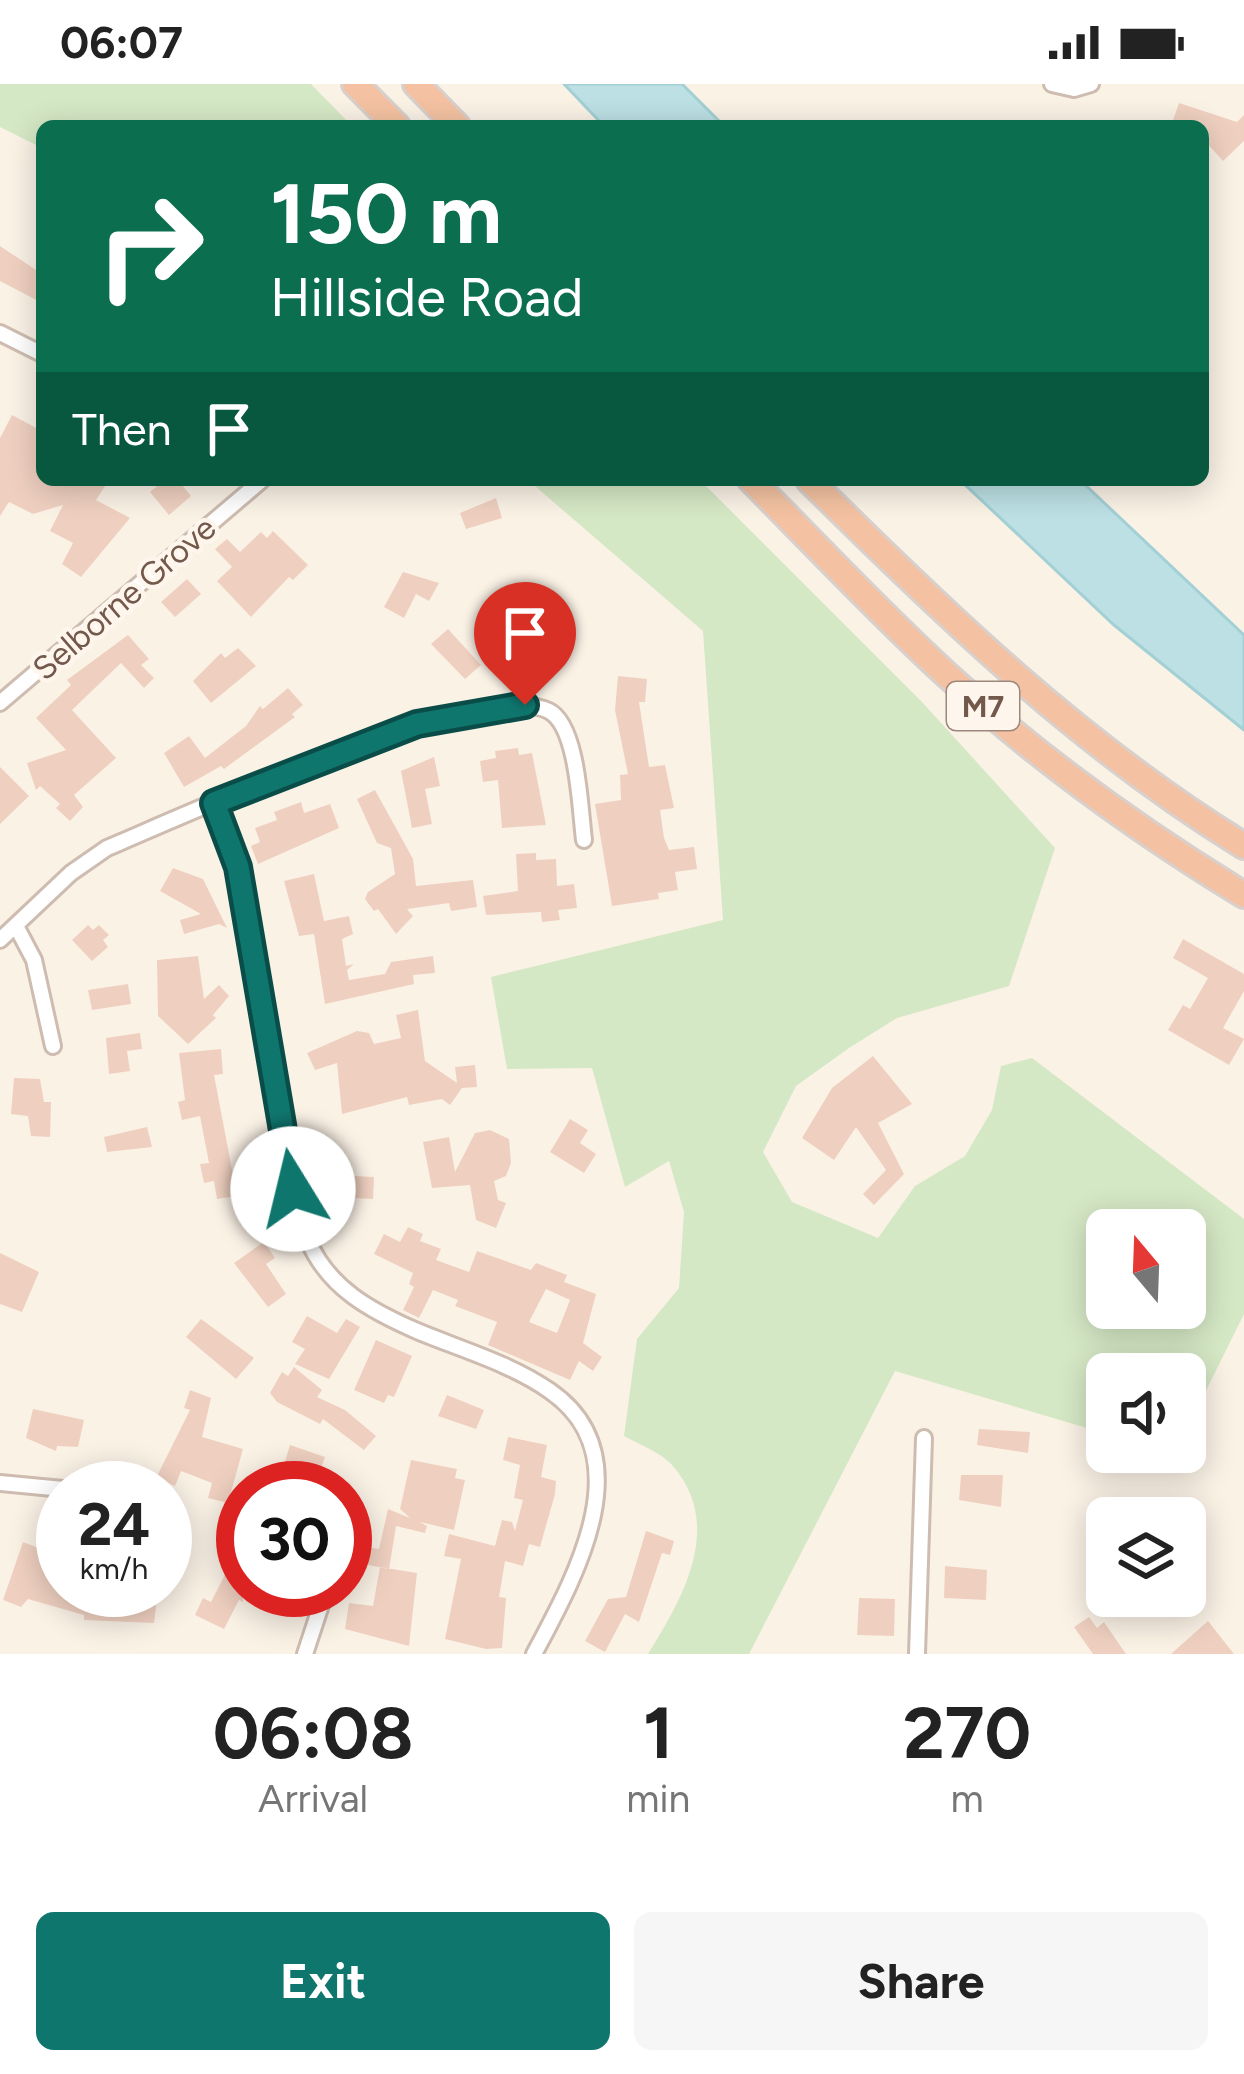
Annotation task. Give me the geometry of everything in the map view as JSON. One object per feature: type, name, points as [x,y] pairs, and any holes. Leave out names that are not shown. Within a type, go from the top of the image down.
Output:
[{"type":"highway","points":[[355,84],[391,120]]},
{"type":"highway","points":[[416,84],[451,120]]},
{"type":"highway","name":"M7","points":[[757,486],[946,674],[1020,738],[1174,853],[1244,896]]},
{"type":"highway","name":"M7","points":[[815,486],[1039,698],[1100,749],[1244,846]]},
{"type":"street","points":[[1052,84],[1073,89],[1091,84]]},
{"type":"street","points":[[0,333],[36,351]]},
{"type":"street","name":"Selborne Grove","points":[[0,704],[243,486]]},
{"type":"street","points":[[0,940],[96,855],[417,724],[525,705],[548,710],[563,724],[584,840]]},
{"type":"street","points":[[214,803],[238,867],[293,1189],[310,1245],[345,1292],[380,1316],[547,1388],[583,1426],[592,1446],[597,1490],[583,1550],[534,1654]]},
{"type":"street","points":[[16,926],[34,960],[53,1046]]},
{"type":"street","points":[[917,1654],[924,1438]]},
{"type":"street","points":[[0,1483],[36,1486]]},
{"type":"street","points":[[305,1654],[317,1617]]},
{"type":"green space","points":[[0,84],[311,84],[346,120],[36,120],[36,145],[0,127]]},
{"type":"green space","points":[[535,486],[706,486],[922,702],[1055,848],[1009,986],[897,1018],[849,1048],[796,1086],[763,1152],[792,1202],[878,1238],[915,1186],[965,1156],[992,1110],[1001,1066],[1032,1058],[1244,1219],[1244,1314],[1206,1391],[1206,1353],[1086,1353],[1086,1428],[895,1371],[749,1654],[648,1654],[685,1585],[697,1536],[696,1512],[688,1488],[672,1465],[624,1436],[637,1339],[679,1288],[684,1212],[669,1161],[625,1187],[592,1068],[507,1069],[491,977],[723,920],[703,631]]},
{"type":"water","points":[[564,84],[682,84],[718,120],[598,120]]},
{"type":"water","points":[[966,486],[1086,486],[1244,635],[1244,730],[1114,625]]},
{"type":"building","points":[[1179,103],[1237,122],[1244,115],[1244,141],[1223,161],[1209,146],[1209,120],[1173,120]]},
{"type":"building","points":[[0,246],[36,270],[36,300],[0,281]]},
{"type":"building","points":[[12,415],[36,428],[36,486],[105,486],[96,500],[130,518],[81,577],[62,564],[73,543],[50,531],[63,505],[33,514],[9,502],[0,516],[0,438]]},
{"type":"building","points":[[157,486],[183,486],[191,496],[169,515],[150,492]]},
{"type":"building","points":[[496,498],[502,518],[466,529],[460,513]]},
{"type":"building","points":[[273,531],[308,565],[293,580],[289,577],[251,617],[217,581],[232,567],[215,549],[227,539],[240,552],[261,532],[267,538]]},
{"type":"building","points":[[403,572],[439,583],[429,601],[416,594],[404,618],[384,607]]},
{"type":"building","points":[[187,579],[201,594],[175,617],[161,602]]},
{"type":"building","points":[[448,629],[481,665],[465,679],[431,644]]},
{"type":"building","points":[[128,635],[149,659],[141,665],[154,678],[144,688],[121,663],[72,710],[116,758],[74,795],[83,807],[70,821],[56,808],[60,804],[40,786],[36,790],[27,763],[66,750],[36,718],[71,685],[67,680]]},
{"type":"building","points":[[238,648],[256,666],[211,703],[193,681],[221,653],[225,658]]},
{"type":"building","points":[[618,676],[647,679],[645,702],[639,702],[649,767],[665,765],[674,808],[660,810],[664,838],[669,850],[694,847],[697,869],[675,872],[678,890],[658,893],[659,899],[612,906],[595,804],[621,800],[620,775],[628,774],[615,710]]},
{"type":"building","points":[[288,688],[303,705],[292,714],[295,717],[224,769],[221,766],[184,787],[164,753],[189,736],[205,758],[246,726],[260,706],[263,709]]},
{"type":"building","points":[[518,748],[519,755],[532,753],[546,825],[502,828],[498,780],[483,782],[480,761],[496,758],[495,751]]},
{"type":"building","points":[[434,757],[440,786],[425,789],[432,824],[412,828],[401,771]]},
{"type":"building","points":[[0,767],[29,796],[0,824]]},
{"type":"building","points":[[375,790],[413,859],[416,886],[473,880],[477,907],[451,911],[449,903],[407,909],[413,916],[396,934],[378,909],[374,911],[365,899],[368,892],[395,874],[391,848],[377,843],[357,799]]},
{"type":"building","points":[[301,802],[304,813],[330,804],[339,828],[258,864],[251,846],[260,842],[255,828],[277,820],[274,812]]},
{"type":"building","points":[[536,853],[536,860],[556,859],[557,886],[574,884],[577,908],[558,910],[560,920],[542,922],[541,912],[486,915],[483,896],[518,891],[516,854]]},
{"type":"building","points":[[173,868],[203,879],[227,928],[219,924],[184,934],[180,920],[201,914],[160,891]]},
{"type":"building","points":[[314,874],[324,921],[349,916],[353,934],[342,939],[346,966],[354,964],[347,970],[349,980],[385,974],[391,962],[433,956],[435,973],[413,975],[414,984],[325,1004],[314,934],[299,936],[284,881]]},
{"type":"building","points":[[88,925],[93,930],[99,925],[109,935],[103,940],[108,947],[92,961],[72,940]]},
{"type":"building","points":[[1183,939],[1244,974],[1244,991],[1223,1028],[1244,1039],[1229,1065],[1168,1030],[1183,1005],[1190,1009],[1208,978],[1173,958]]},
{"type":"building","points":[[198,956],[204,999],[219,985],[229,996],[213,1015],[216,1018],[188,1044],[158,1016],[157,960]]},
{"type":"building","points":[[128,984],[131,1004],[92,1010],[88,990]]},
{"type":"building","points":[[418,1010],[425,1061],[457,1083],[455,1067],[475,1065],[477,1087],[462,1088],[450,1105],[442,1099],[409,1105],[407,1097],[342,1114],[337,1063],[315,1070],[307,1053],[357,1031],[369,1033],[374,1044],[401,1038],[396,1015]]},
{"type":"building","points":[[140,1033],[142,1049],[127,1051],[130,1071],[109,1074],[106,1038]]},
{"type":"building","points":[[221,1049],[223,1074],[214,1075],[237,1196],[217,1199],[214,1181],[204,1183],[200,1164],[209,1163],[200,1116],[182,1120],[178,1102],[185,1100],[179,1053]]},
{"type":"building","points":[[873,1056],[912,1104],[878,1123],[904,1174],[874,1205],[863,1194],[886,1170],[856,1127],[834,1160],[802,1138],[832,1088]]},
{"type":"building","points":[[14,1078],[40,1079],[44,1102],[51,1102],[50,1137],[31,1136],[28,1116],[11,1114]]},
{"type":"building","points":[[570,1119],[588,1130],[580,1143],[596,1154],[584,1173],[550,1152]]},
{"type":"building","points":[[147,1127],[152,1147],[107,1152],[104,1137]]},
{"type":"building","points":[[490,1130],[509,1139],[511,1163],[506,1176],[494,1181],[498,1200],[506,1203],[496,1228],[476,1220],[470,1185],[432,1188],[423,1142],[449,1137],[455,1172],[475,1133]]},
{"type":"building","points":[[333,1175],[374,1177],[373,1199],[332,1197]]},
{"type":"building","points":[[408,1227],[423,1234],[420,1241],[441,1249],[436,1260],[469,1272],[477,1251],[531,1270],[536,1263],[567,1275],[564,1282],[596,1294],[583,1343],[602,1357],[593,1371],[579,1361],[570,1380],[488,1345],[497,1322],[455,1306],[458,1300],[433,1290],[419,1318],[403,1310],[414,1287],[409,1284],[413,1273],[374,1254],[384,1234],[400,1242]],"holes":[[[546,1289],[570,1300],[557,1333],[529,1322]]]},
{"type":"building","points":[[264,1242],[275,1258],[266,1264],[286,1294],[268,1307],[234,1263]]},
{"type":"building","points":[[0,1253],[39,1272],[22,1312],[0,1304]]},
{"type":"building","points":[[307,1316],[337,1333],[346,1319],[360,1327],[329,1379],[295,1364],[305,1349],[292,1342]]},
{"type":"building","points":[[201,1319],[254,1358],[236,1379],[186,1337]]},
{"type":"building","points":[[376,1340],[412,1356],[394,1397],[388,1395],[384,1403],[354,1390]]},
{"type":"building","points":[[294,1367],[322,1390],[317,1397],[345,1410],[376,1436],[364,1450],[323,1419],[320,1424],[277,1402],[270,1393],[282,1372],[288,1376]]},
{"type":"building","points":[[190,1390],[211,1398],[202,1437],[243,1449],[240,1461],[216,1461],[216,1500],[208,1498],[212,1483],[192,1475],[192,1461],[164,1461],[190,1410],[184,1408]]},
{"type":"building","points":[[447,1395],[484,1410],[476,1429],[438,1416]]},
{"type":"building","points":[[33,1409],[84,1420],[78,1447],[57,1446],[56,1451],[26,1438]]},
{"type":"building","points":[[979,1429],[1030,1432],[1028,1453],[977,1445]]},
{"type":"building","points":[[508,1437],[547,1445],[541,1477],[556,1481],[555,1494],[540,1547],[529,1544],[523,1566],[505,1561],[499,1597],[506,1598],[502,1648],[486,1649],[445,1639],[461,1559],[444,1556],[449,1534],[495,1546],[502,1520],[512,1522],[515,1531],[523,1500],[514,1498],[520,1465],[503,1460]]},
{"type":"building","points":[[290,1445],[325,1457],[324,1461],[285,1461]]},
{"type":"building","points":[[411,1460],[457,1469],[455,1478],[465,1480],[454,1530],[420,1522],[427,1526],[425,1533],[396,1526],[389,1569],[372,1566],[372,1548],[379,1549],[388,1509],[410,1518],[400,1509]]},
{"type":"building","points":[[961,1475],[1003,1475],[1001,1507],[959,1500]]},
{"type":"building","points":[[646,1531],[674,1541],[670,1555],[662,1553],[639,1622],[625,1614],[605,1652],[585,1641],[608,1599],[626,1597]]},
{"type":"building","points":[[23,1542],[36,1547],[36,1601],[28,1599],[21,1607],[3,1600]]},
{"type":"building","points":[[945,1566],[987,1570],[986,1600],[944,1598]]},
{"type":"building","points":[[380,1567],[417,1573],[409,1646],[345,1629],[347,1617],[372,1617]]},
{"type":"building","points":[[216,1592],[216,1617],[230,1617],[224,1629],[195,1615],[203,1598],[211,1602]]},
{"type":"building","points":[[859,1598],[895,1599],[894,1636],[857,1635]]},
{"type":"building","points":[[84,1617],[155,1617],[154,1623]]},
{"type":"building","points":[[1089,1617],[1097,1628],[1104,1622],[1126,1654],[1093,1654],[1074,1627]]},
{"type":"building","points":[[1208,1621],[1234,1654],[1171,1654]]},
{"type":"route","points":[[293,1189],[238,867],[214,803],[417,724],[525,705]]}]
